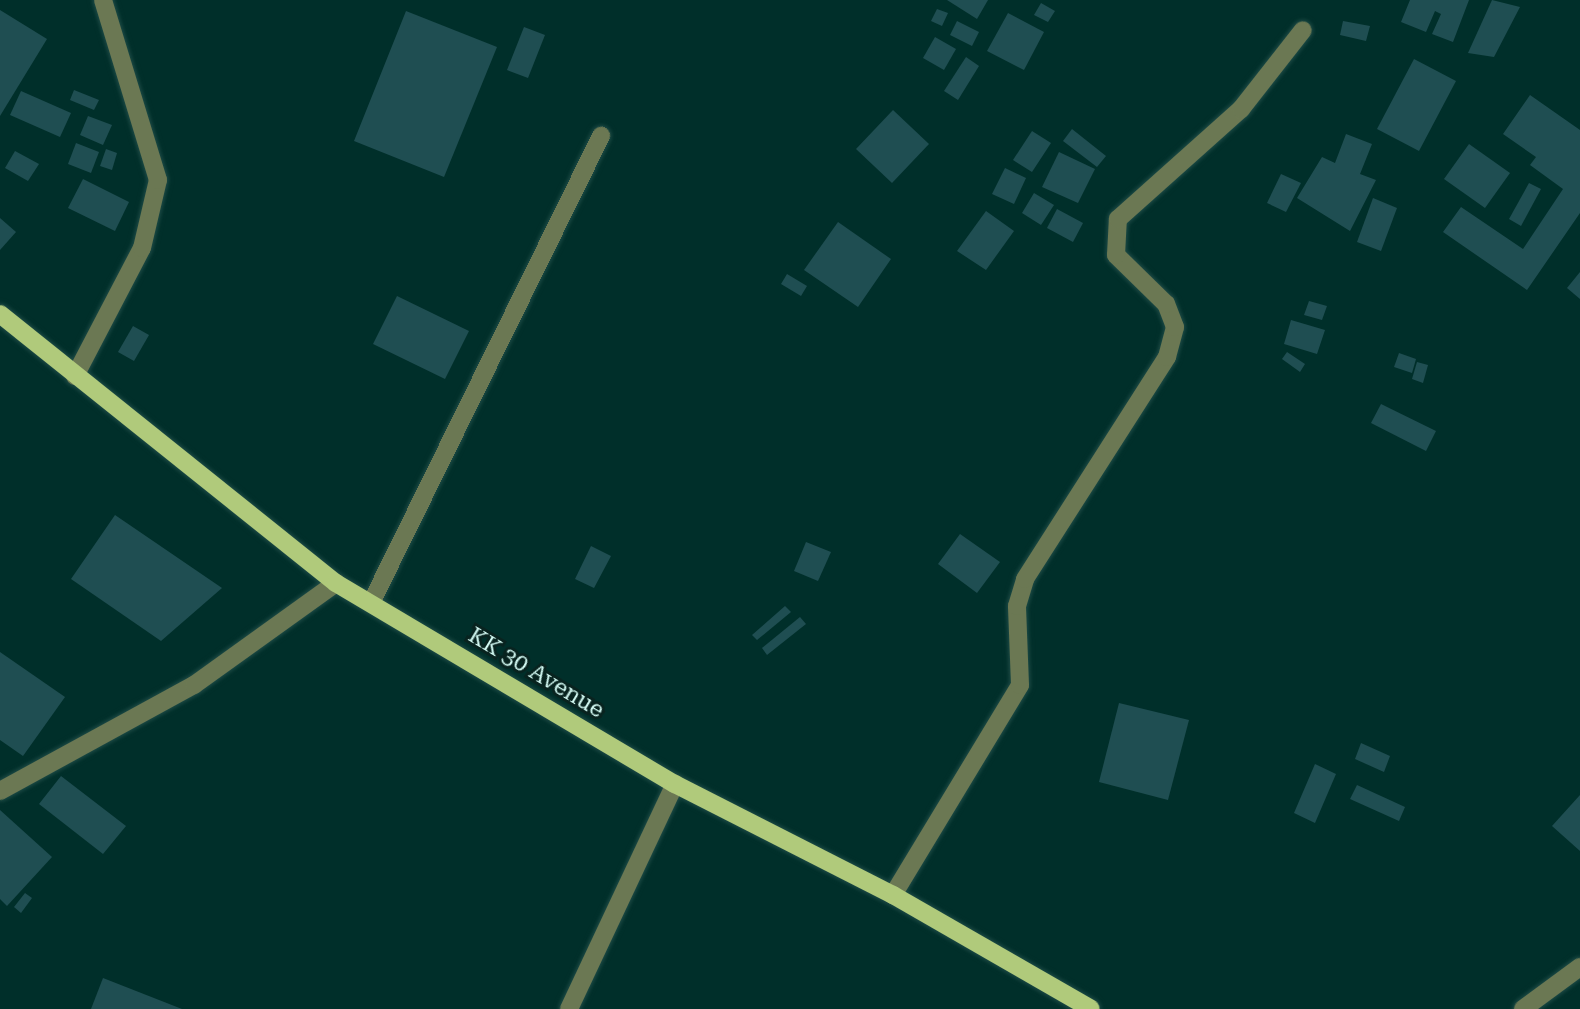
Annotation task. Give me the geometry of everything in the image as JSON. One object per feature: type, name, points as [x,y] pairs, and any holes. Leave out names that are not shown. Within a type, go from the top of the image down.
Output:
[{"type":"main road","name":"KK 30 Avenue","points":[[0,314],[336,583],[675,784],[893,895],[1091,1009]]},
{"type":"street","points":[[75,376],[142,248],[158,180],[103,0]]},
{"type":"street","points":[[893,895],[1020,685],[1017,606],[1025,579],[1167,357],[1175,327],[1167,304],[1116,255],[1118,219],[1241,109],[1303,30]]},
{"type":"street","points":[[371,603],[601,136]]},
{"type":"street","points":[[0,791],[194,685],[336,583]]},
{"type":"street","points":[[569,1009],[675,784]]},
{"type":"street","points":[[1523,1009],[1580,967]]},
{"type":"building","points":[[947,0],[988,0],[977,19]]},
{"type":"building","points":[[1410,0],[1469,0],[1453,42],[1432,34],[1441,14],[1435,11],[1426,32],[1401,22]]},
{"type":"building","points":[[1492,0],[1520,7],[1494,57],[1468,53]]},
{"type":"building","points":[[1041,3],[1055,11],[1048,22],[1034,15]]},
{"type":"building","points":[[937,9],[948,13],[942,26],[931,21]]},
{"type":"building","points":[[0,10],[47,39],[0,116]]},
{"type":"building","points":[[406,11],[497,47],[444,177],[354,141]]},
{"type":"building","points":[[1008,13],[1044,32],[1024,70],[987,51]]},
{"type":"building","points":[[957,21],[979,32],[972,46],[950,35]]},
{"type":"building","points":[[1343,21],[1370,26],[1366,41],[1340,35]]},
{"type":"building","points":[[524,27],[545,35],[528,78],[507,70]]},
{"type":"building","points":[[935,37],[956,49],[944,70],[923,58]]},
{"type":"building","points":[[966,57],[979,66],[958,100],[944,91]]},
{"type":"building","points":[[1414,59],[1456,81],[1419,151],[1377,129]]},
{"type":"building","points":[[74,90],[99,100],[94,110],[70,100]]},
{"type":"building","points":[[21,91],[71,113],[60,137],[10,115]]},
{"type":"building","points":[[1530,95],[1580,130],[1580,213],[1527,290],[1443,232],[1461,207],[1523,249],[1563,189],[1530,165],[1536,157],[1503,134]]},
{"type":"building","points":[[893,110],[929,144],[892,183],[856,149]]},
{"type":"building","points":[[88,116],[112,125],[103,145],[80,135]]},
{"type":"building","points":[[1072,129],[1106,156],[1097,167],[1063,141]]},
{"type":"building","points":[[1032,131],[1051,143],[1032,172],[1013,160]]},
{"type":"building","points":[[1346,134],[1372,144],[1360,174],[1376,180],[1350,231],[1297,198],[1322,157],[1335,163]]},
{"type":"building","points":[[76,143],[99,152],[91,173],[68,164]]},
{"type":"building","points":[[1469,144],[1510,173],[1485,208],[1444,179]]},
{"type":"building","points":[[106,149],[117,153],[112,170],[100,166]]},
{"type":"building","points":[[15,151],[39,164],[28,181],[5,168]]},
{"type":"building","points":[[1059,152],[1095,169],[1078,203],[1042,187]]},
{"type":"building","points":[[1005,168],[1026,178],[1014,204],[992,194]]},
{"type":"building","points":[[1281,174],[1301,183],[1286,212],[1267,203]]},
{"type":"building","points":[[83,179],[129,202],[115,231],[68,208]]},
{"type":"building","points":[[1529,183],[1541,189],[1521,226],[1509,219]]},
{"type":"building","points":[[1034,193],[1054,205],[1041,225],[1022,213]]},
{"type":"building","points":[[1373,198],[1397,208],[1381,251],[1357,242]]},
{"type":"building","points":[[1057,209],[1083,223],[1073,242],[1047,228]]},
{"type":"building","points":[[986,211],[1014,231],[986,270],[957,251]]},
{"type":"building","points":[[0,218],[16,232],[0,250]]},
{"type":"building","points":[[838,222],[891,259],[858,307],[804,270]]},
{"type":"building","points":[[1580,272],[1580,299],[1567,288]]},
{"type":"building","points":[[787,274],[807,286],[801,296],[781,284]]},
{"type":"building","points":[[397,296],[469,331],[445,379],[373,344]]},
{"type":"building","points":[[1309,301],[1327,306],[1322,320],[1304,315]]},
{"type":"building","points":[[1291,320],[1325,330],[1317,354],[1284,344]]},
{"type":"building","points":[[133,326],[149,335],[134,361],[118,352]]},
{"type":"building","points":[[1287,352],[1305,364],[1300,372],[1282,359]]},
{"type":"building","points":[[1399,353],[1416,359],[1412,373],[1394,367]]},
{"type":"building","points":[[1417,362],[1428,365],[1423,383],[1412,379]]},
{"type":"building","points":[[1381,404],[1436,431],[1426,451],[1371,423]]},
{"type":"building","points":[[115,515],[222,588],[161,641],[71,579]]},
{"type":"building","points":[[960,534],[1000,562],[977,593],[938,564]]},
{"type":"building","points":[[806,542],[831,552],[818,581],[794,571]]},
{"type":"building","points":[[591,546],[611,556],[594,588],[575,579]]},
{"type":"building","points":[[785,606],[791,612],[757,640],[752,635]]},
{"type":"building","points":[[800,617],[806,624],[767,655],[762,648]]},
{"type":"building","points":[[0,652],[65,697],[23,756],[0,740]]},
{"type":"building","points":[[1119,703],[1189,720],[1168,800],[1099,782]]},
{"type":"building","points":[[1361,743],[1390,756],[1384,772],[1355,759]]},
{"type":"building","points":[[1315,764],[1336,774],[1315,823],[1294,813]]},
{"type":"building","points":[[61,776],[126,826],[103,854],[39,804]]},
{"type":"building","points":[[1357,785],[1405,807],[1399,821],[1350,799]]},
{"type":"building","points":[[1580,795],[1580,851],[1552,826]]},
{"type":"building","points":[[0,810],[52,857],[7,906],[0,899]]},
{"type":"building","points":[[25,893],[32,898],[21,913],[14,907]]},
{"type":"building","points":[[103,978],[182,1009],[91,1009]]}]
